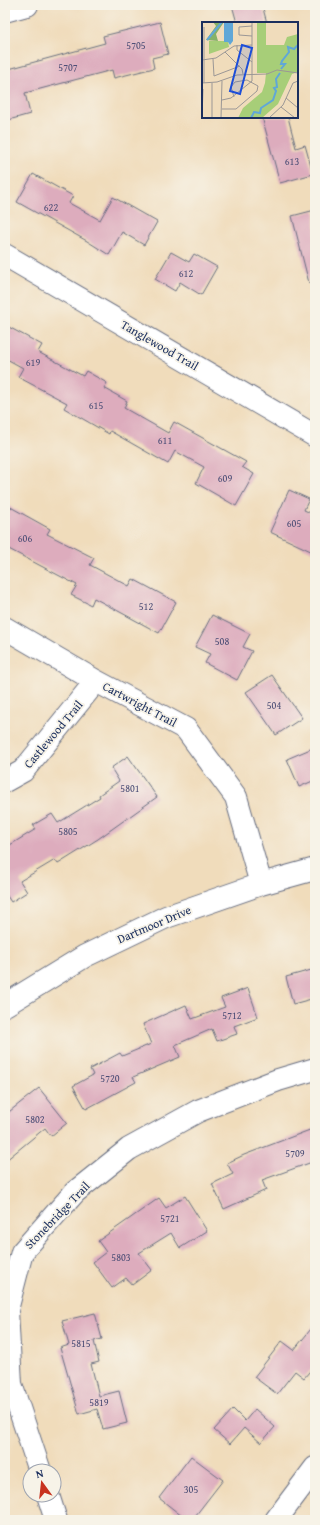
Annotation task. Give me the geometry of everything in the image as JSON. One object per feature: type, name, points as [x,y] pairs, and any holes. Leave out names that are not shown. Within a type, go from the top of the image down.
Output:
[{"type":"street","points":[[5,11],[27,5]]},
{"type":"street","name":"Tanglewood Trail","points":[[5,255],[315,436]]},
{"type":"street","name":"Cartwright Trail","points":[[5,628],[96,682],[186,729],[236,797],[261,884]]},
{"type":"street","name":"Castlewood Trail","points":[[5,781],[23,771],[96,682]]},
{"type":"street","name":"Dartmoor Drive","points":[[5,1005],[85,956],[159,920],[261,884],[315,869]]},
{"type":"street","name":"Stonebridge Trail","points":[[37,1463],[11,1384],[7,1310],[22,1252],[75,1192],[130,1149],[198,1111],[278,1080],[315,1069]]},
{"type":"street","points":[[276,1520],[315,1468]]},
{"type":"street","points":[[51,1503],[56,1520]]},
{"type":"building","points":[[232,5],[262,5],[267,22],[237,22]]},
{"type":"building","points":[[160,22],[168,54],[152,58],[154,68],[114,78],[112,70],[25,93],[30,114],[5,121],[5,70],[105,43],[103,36]]},
{"type":"building","points":[[262,118],[288,118],[296,148],[305,145],[313,174],[280,183]]},
{"type":"building","points":[[33,174],[73,196],[69,203],[100,220],[113,197],[157,222],[144,245],[122,232],[109,255],[17,202]]},
{"type":"building","points":[[315,210],[315,282],[309,283],[292,216]]},
{"type":"building","points":[[171,252],[189,262],[194,254],[217,267],[201,295],[180,282],[175,291],[155,279]]},
{"type":"building","points":[[5,325],[42,345],[38,352],[83,376],[86,371],[107,383],[104,388],[127,401],[124,408],[168,433],[174,422],[246,462],[242,467],[254,474],[236,506],[196,483],[204,467],[175,451],[168,464],[110,431],[109,434],[64,408],[67,403],[18,377],[23,368],[5,358]]},
{"type":"building","points":[[289,490],[309,499],[304,510],[315,515],[315,553],[270,532]]},
{"type":"building","points":[[5,504],[50,529],[47,534],[94,558],[90,565],[129,586],[133,579],[176,602],[159,633],[94,598],[91,605],[71,595],[77,585],[5,547]]},
{"type":"building","points":[[212,615],[250,634],[243,647],[252,651],[237,680],[205,663],[210,654],[195,647]]},
{"type":"building","points":[[272,675],[302,718],[276,735],[246,692]]},
{"type":"building","points":[[315,747],[315,780],[299,787],[287,759]]},
{"type":"building","points":[[128,756],[157,797],[98,839],[58,864],[55,860],[20,881],[27,892],[11,902],[5,893],[5,848],[36,829],[33,825],[52,814],[58,823],[100,797],[99,795],[119,781],[111,768]]},
{"type":"building","points":[[315,969],[315,998],[293,1004],[286,977]]},
{"type":"building","points":[[248,988],[258,1017],[234,1026],[237,1034],[217,1041],[212,1029],[175,1045],[180,1057],[133,1077],[136,1082],[86,1109],[73,1086],[93,1075],[90,1069],[120,1053],[122,1056],[151,1044],[143,1024],[186,1005],[192,1019],[225,1007],[221,998]]},
{"type":"building","points":[[39,1088],[67,1123],[51,1136],[45,1128],[5,1161],[5,1115]]},
{"type":"building","points":[[315,1128],[315,1161],[262,1180],[266,1190],[224,1209],[212,1184],[233,1174],[227,1163]]},
{"type":"building","points":[[185,1196],[207,1231],[180,1248],[171,1233],[139,1253],[152,1270],[132,1285],[126,1278],[112,1288],[93,1262],[106,1252],[98,1241],[159,1198],[166,1208]]},
{"type":"building","points":[[95,1313],[102,1339],[94,1341],[99,1362],[91,1364],[99,1396],[119,1391],[127,1423],[103,1429],[97,1409],[79,1414],[60,1348],[69,1345],[62,1321]]},
{"type":"building","points":[[315,1324],[315,1365],[304,1378],[295,1371],[277,1394],[254,1377],[282,1341],[294,1350]]},
{"type":"building","points":[[233,1409],[245,1421],[255,1409],[275,1427],[261,1443],[244,1428],[230,1444],[214,1430]]},
{"type":"building","points":[[191,1456],[223,1480],[192,1520],[187,1520],[159,1498]]}]
